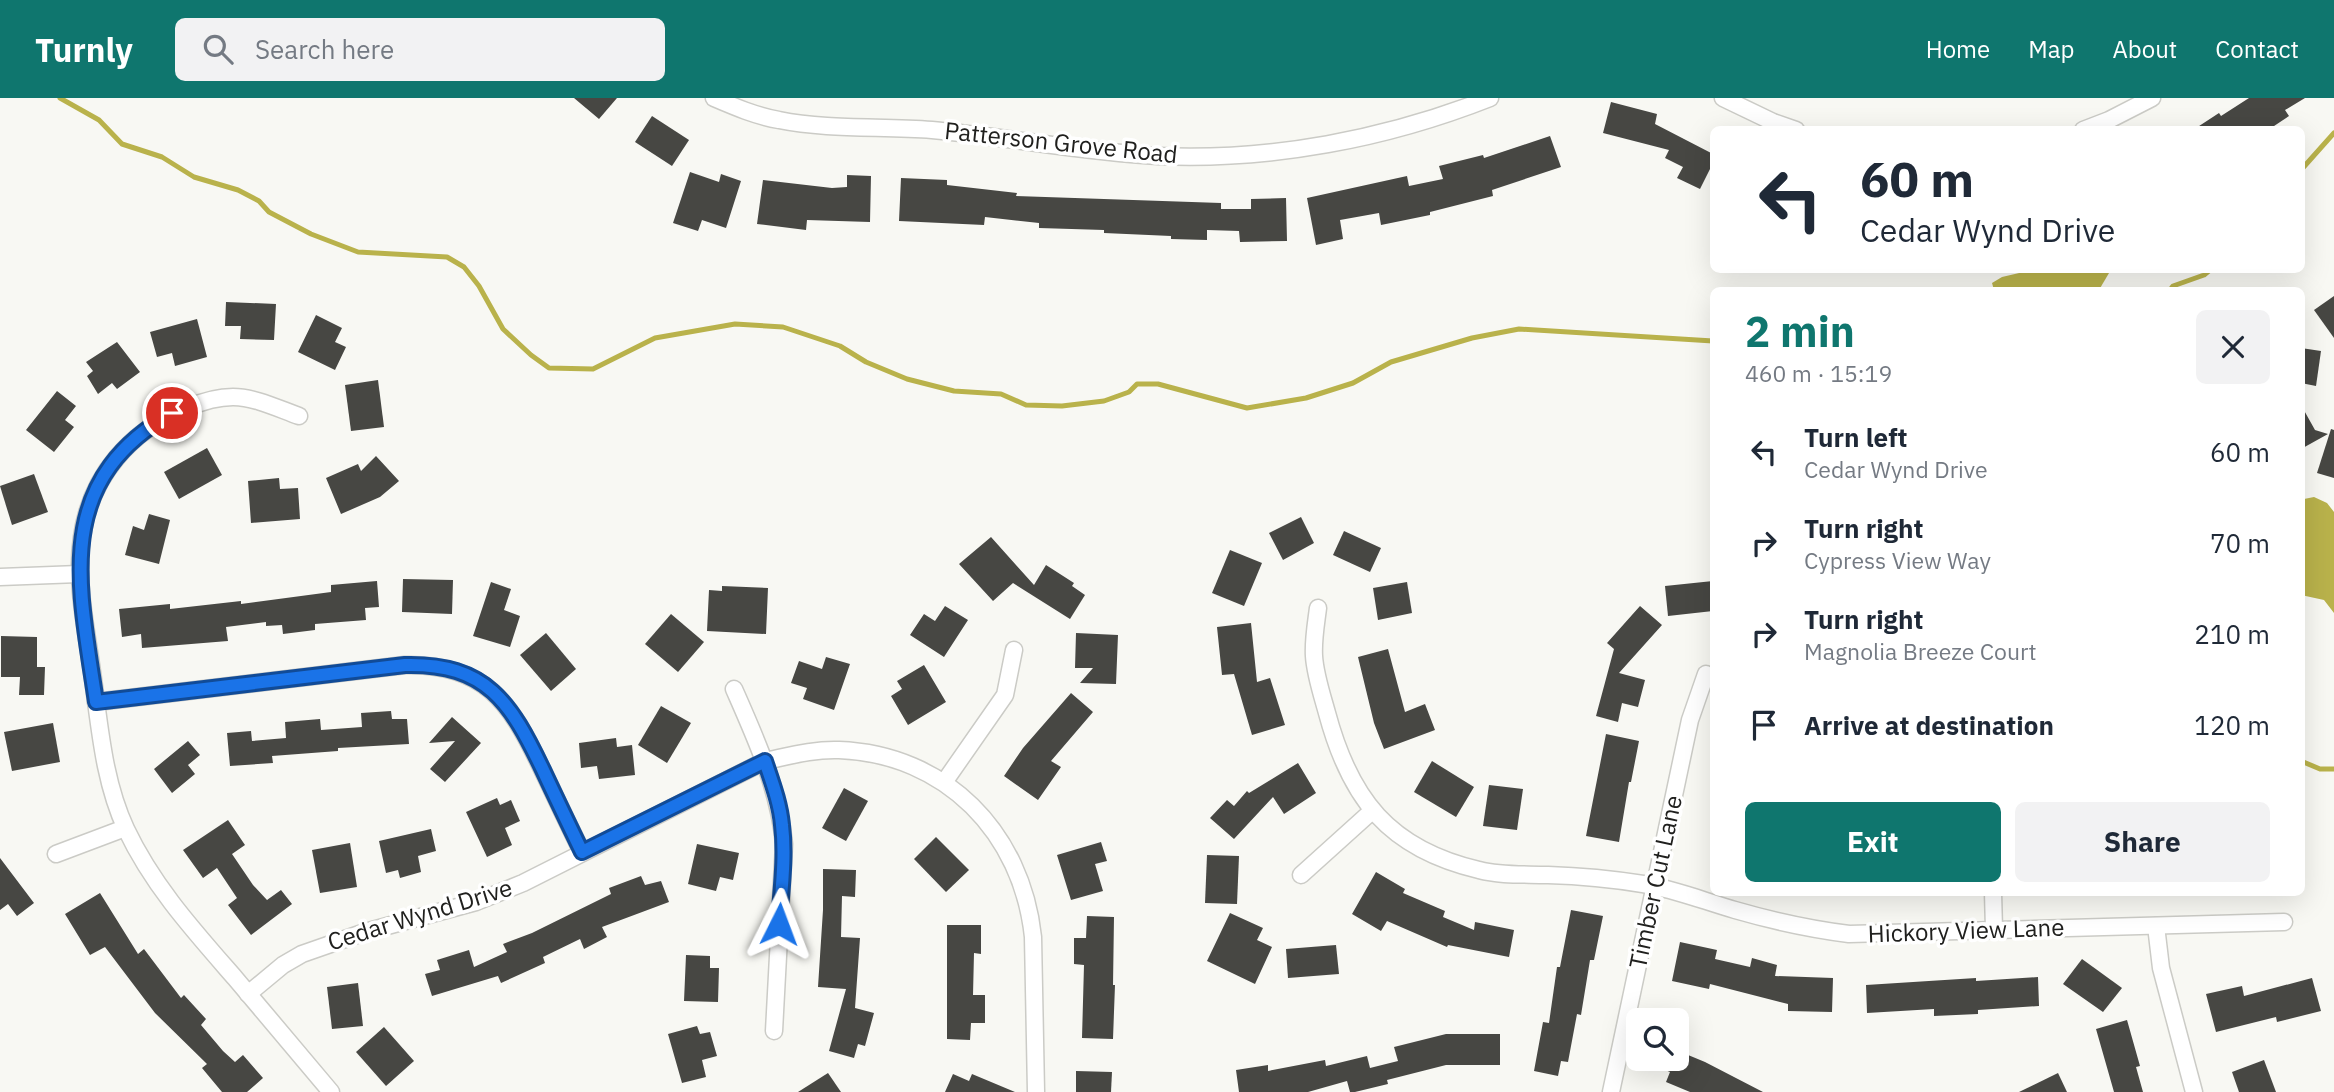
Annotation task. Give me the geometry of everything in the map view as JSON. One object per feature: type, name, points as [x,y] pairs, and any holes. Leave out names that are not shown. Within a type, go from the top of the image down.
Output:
[{"type":"street","name":"Patterson Grove Road","points":[[714,98],[741,110],[779,120],[942,131],[1104,152],[1198,156],[1292,150],[1364,136],[1421,122],[1490,98]]},
{"type":"street","points":[[1723,98],[1749,112],[1786,126]]},
{"type":"street","points":[[2093,126],[2152,98]]},
{"type":"street","points":[[299,416],[246,398],[234,397],[195,404],[151,425],[115,458],[99,482],[84,524],[79,575],[106,765],[125,828],[171,904],[331,1092]]},
{"type":"street","points":[[0,577],[79,575]]},
{"type":"street","name":"Hickory View Lane","points":[[1318,608],[1314,657],[1341,758],[1353,784],[1372,811],[1386,824],[1418,846],[1454,863],[1482,871],[1592,877],[1655,886],[1803,928],[1849,934],[2284,922]]},
{"type":"street","points":[[945,781],[1005,695],[1014,650]]},
{"type":"street","points":[[96,702],[405,665],[440,666],[459,671],[491,689],[514,715],[582,852]]},
{"type":"street","name":"Timber Cut Lane","points":[[1611,1092],[1690,720],[1706,674]]},
{"type":"street","points":[[734,688],[765,761],[778,802],[783,844],[774,1031]]},
{"type":"street","name":"Cedar Wynd Drive","points":[[248,994],[283,965],[302,954],[365,932],[477,902],[523,883],[765,761],[807,751],[869,752],[896,759],[945,781],[992,828],[1009,852],[1031,912],[1036,1092]]},
{"type":"street","points":[[1301,874],[1372,811]]},
{"type":"street","points":[[56,854],[125,828]]},
{"type":"street","points":[[1993,896],[1994,930]]},
{"type":"street","points":[[2156,926],[2161,968],[2194,1092]]},
{"type":"shaded area","points":[[2019,273],[2109,273],[2101,287],[1993,287],[1992,283],[2002,277]]},
{"type":"shaded area","points":[[2314,497],[2327,503],[2334,512],[2334,613],[2324,600],[2305,596],[2305,499]]},
{"type":"building","points":[[574,98],[617,98],[599,119]]},
{"type":"building","points":[[2249,98],[2305,98],[2285,110],[2289,116],[2274,126],[2199,126],[2219,113],[2221,116]]},
{"type":"building","points":[[1611,102],[1657,114],[1655,124],[1710,152],[1710,169],[1700,189],[1677,178],[1683,167],[1665,158],[1669,150],[1603,133]]},
{"type":"building","points":[[652,116],[689,140],[672,166],[635,142]]},
{"type":"building","points":[[1550,136],[1561,167],[1492,190],[1493,196],[1430,212],[1430,215],[1381,225],[1379,213],[1340,220],[1343,239],[1316,245],[1307,198],[1407,176],[1409,186],[1443,179],[1439,166],[1483,155],[1484,158]]},
{"type":"building","points":[[690,172],[719,182],[721,174],[741,181],[726,228],[702,220],[698,231],[673,223]]},
{"type":"building","points":[[847,175],[871,176],[870,222],[807,220],[806,230],[757,224],[763,180],[832,188],[847,187]]},
{"type":"building","points":[[901,178],[947,180],[947,185],[1017,193],[1016,196],[1221,203],[1221,209],[1251,209],[1251,199],[1286,198],[1287,241],[1240,242],[1239,231],[1207,230],[1207,240],[1171,239],[1171,236],[1104,233],[1104,230],[1039,228],[1039,223],[985,217],[984,225],[899,221]]},
{"type":"building","points":[[2334,296],[2334,338],[2314,310]]},
{"type":"building","points":[[226,302],[276,304],[274,340],[240,339],[241,326],[225,326]]},
{"type":"building","points":[[316,315],[342,328],[335,342],[346,347],[335,370],[298,352]]},
{"type":"building","points":[[197,319],[207,357],[175,366],[172,353],[157,357],[150,332]]},
{"type":"building","points":[[117,342],[140,372],[117,389],[112,383],[98,394],[87,376],[93,371],[86,362]]},
{"type":"building","points":[[2305,349],[2321,351],[2316,386],[2305,384]]},
{"type":"building","points":[[378,380],[384,427],[351,431],[345,385]]},
{"type":"building","points":[[57,391],[76,406],[65,420],[74,427],[54,452],[26,430]]},
{"type":"building","points":[[2305,412],[2315,430],[2328,434],[2305,447]]},
{"type":"building","points":[[2331,429],[2334,430],[2334,478],[2317,473]]},
{"type":"building","points":[[207,448],[222,475],[179,499],[164,472]]},
{"type":"building","points":[[376,456],[399,481],[380,497],[341,514],[326,478],[358,464],[361,471]]},
{"type":"building","points":[[34,474],[48,512],[12,525],[0,486]]},
{"type":"building","points":[[279,478],[280,489],[298,488],[300,519],[251,523],[248,481]]},
{"type":"building","points":[[149,514],[170,520],[159,564],[125,555],[133,526],[144,530]]},
{"type":"building","points":[[1301,517],[1314,543],[1283,560],[1269,533]]},
{"type":"building","points":[[1344,531],[1381,548],[1370,572],[1333,555]]},
{"type":"building","points":[[991,537],[1034,585],[1046,565],[1074,583],[1072,586],[1085,595],[1070,619],[1013,583],[993,601],[959,564]]},
{"type":"building","points":[[1230,550],[1262,563],[1244,606],[1212,593]]},
{"type":"building","points":[[403,579],[453,580],[452,614],[402,612]]},
{"type":"building","points":[[377,581],[379,607],[365,608],[366,620],[315,624],[315,630],[283,634],[282,625],[266,626],[266,622],[226,627],[228,641],[142,648],[141,634],[122,637],[119,609],[170,604],[170,609],[241,601],[241,604],[331,592],[331,585]]},
{"type":"building","points":[[1710,581],[1710,611],[1668,616],[1665,586]]},
{"type":"building","points":[[491,582],[511,589],[504,610],[520,616],[510,647],[473,636]]},
{"type":"building","points":[[1407,582],[1412,613],[1378,620],[1373,588]]},
{"type":"building","points":[[722,586],[768,588],[766,634],[707,631],[709,590],[722,591]]},
{"type":"building","points":[[945,606],[968,620],[944,657],[910,635],[924,614],[935,621]]},
{"type":"building","points":[[1640,606],[1662,625],[1619,673],[1645,680],[1638,707],[1622,703],[1618,722],[1596,716],[1614,649],[1607,643]]},
{"type":"building","points":[[671,614],[704,642],[678,672],[645,644]]},
{"type":"building","points":[[1251,623],[1257,682],[1270,678],[1285,725],[1252,735],[1234,674],[1222,675],[1217,627]]},
{"type":"building","points":[[546,633],[576,669],[551,691],[520,655]]},
{"type":"building","points":[[1076,633],[1118,635],[1116,684],[1080,683],[1093,668],[1075,668]]},
{"type":"building","points":[[1,636],[37,637],[37,667],[45,667],[44,695],[19,695],[20,677],[1,677]]},
{"type":"building","points":[[1388,649],[1405,712],[1425,704],[1435,730],[1384,749],[1374,723],[1358,657]]},
{"type":"building","points":[[826,657],[850,664],[834,710],[803,699],[807,688],[791,683],[799,661],[822,669]]},
{"type":"building","points":[[924,665],[946,702],[908,725],[891,696],[902,689],[897,681]]},
{"type":"building","points":[[1071,693],[1093,712],[1051,761],[1061,767],[1038,800],[1004,776],[1023,748]]},
{"type":"building","points":[[661,706],[691,723],[667,763],[638,745]]},
{"type":"building","points":[[391,711],[392,719],[407,719],[409,744],[338,748],[338,751],[272,756],[273,763],[230,766],[227,733],[251,731],[252,741],[286,738],[285,722],[320,719],[321,730],[362,727],[361,713]]},
{"type":"building","points":[[452,717],[481,743],[445,782],[430,769],[455,741],[429,743]]},
{"type":"building","points":[[53,723],[60,762],[12,771],[4,732]]},
{"type":"building","points":[[1606,734],[1639,741],[1619,842],[1586,836]]},
{"type":"building","points":[[616,738],[617,747],[632,745],[635,775],[599,779],[597,766],[581,768],[579,743]]},
{"type":"building","points":[[188,741],[200,755],[188,765],[195,774],[172,793],[154,769]]},
{"type":"building","points":[[1432,761],[1474,787],[1456,817],[1414,792]]},
{"type":"building","points":[[1298,763],[1316,793],[1284,814],[1273,797],[1234,839],[1210,818],[1227,800],[1234,806],[1247,791],[1249,793]]},
{"type":"building","points":[[1489,785],[1523,789],[1517,830],[1483,826]]},
{"type":"building","points":[[844,788],[868,801],[846,841],[822,828]]},
{"type":"building","points":[[497,798],[500,805],[511,800],[520,821],[505,828],[512,845],[487,857],[466,812]]},
{"type":"building","points":[[228,820],[245,845],[232,854],[253,885],[267,900],[281,890],[292,904],[251,935],[228,905],[237,898],[217,868],[203,878],[183,850]]},
{"type":"building","points":[[431,829],[436,851],[418,856],[421,872],[400,878],[398,870],[386,873],[379,841]]},
{"type":"building","points":[[936,837],[969,870],[946,892],[914,859]]},
{"type":"building","points":[[1101,842],[1107,861],[1095,864],[1103,891],[1071,900],[1057,855]]},
{"type":"building","points":[[350,843],[357,887],[320,893],[312,850]]},
{"type":"building","points":[[697,844],[739,853],[733,880],[720,877],[716,891],[688,884]]},
{"type":"building","points":[[1207,855],[1239,856],[1237,904],[1205,903]]},
{"type":"building","points":[[0,858],[34,903],[17,916],[8,904],[0,910]]},
{"type":"building","points":[[823,869],[856,870],[855,897],[842,896],[841,937],[860,938],[855,1008],[874,1013],[865,1046],[858,1044],[854,1058],[829,1051],[846,989],[818,987]]},
{"type":"building","points":[[1376,872],[1405,889],[1403,893],[1445,911],[1443,917],[1474,930],[1475,922],[1514,930],[1509,957],[1448,945],[1447,947],[1387,921],[1381,931],[1352,914]]},
{"type":"building","points":[[641,876],[645,885],[661,881],[669,902],[602,927],[607,937],[584,949],[580,939],[543,957],[545,963],[501,983],[498,976],[432,996],[425,974],[440,970],[437,960],[469,950],[474,967],[507,952],[503,944],[532,933],[611,894],[609,888]]},
{"type":"building","points":[[100,893],[138,954],[144,949],[181,998],[184,995],[206,1019],[201,1025],[223,1051],[235,1062],[243,1055],[263,1078],[247,1092],[222,1092],[202,1068],[207,1064],[155,1013],[105,947],[90,955],[65,914]]},
{"type":"building","points":[[1571,910],[1603,916],[1594,960],[1590,960],[1581,1015],[1577,1014],[1568,1062],[1561,1061],[1558,1076],[1534,1071],[1543,1022],[1549,1023],[1557,967],[1560,967]]},
{"type":"building","points":[[1230,913],[1263,928],[1257,940],[1272,947],[1255,984],[1207,961]]},
{"type":"building","points":[[1087,916],[1114,917],[1113,1039],[1082,1038],[1084,965],[1074,964],[1074,938],[1086,938]]},
{"type":"building","points":[[947,925],[981,925],[981,954],[974,953],[973,995],[985,995],[985,1023],[971,1023],[970,1040],[947,1039]]},
{"type":"building","points":[[1680,942],[1717,950],[1715,959],[1750,967],[1752,958],[1777,965],[1775,976],[1833,978],[1832,1012],[1788,1011],[1788,1004],[1710,984],[1709,989],[1672,981]]},
{"type":"building","points":[[1336,945],[1339,974],[1288,978],[1286,949]]},
{"type":"building","points":[[686,955],[710,956],[710,968],[719,968],[718,1002],[684,1001]]},
{"type":"building","points":[[2082,959],[2122,988],[2103,1012],[2063,984]]},
{"type":"building","points":[[2038,977],[2039,1006],[1978,1010],[1978,1014],[1934,1016],[1934,1009],[1867,1013],[1866,985]]},
{"type":"building","points":[[2312,978],[2321,1011],[2277,1022],[2276,1017],[2216,1032],[2206,994],[2242,986],[2244,996]]},
{"type":"building","points":[[358,983],[363,1026],[332,1029],[327,987]]},
{"type":"building","points":[[2127,1020],[2140,1066],[2136,1067],[2143,1092],[2114,1092],[2096,1029]]},
{"type":"building","points":[[697,1026],[700,1034],[710,1032],[717,1056],[702,1060],[706,1077],[682,1083],[668,1034]]},
{"type":"building","points":[[384,1027],[414,1061],[386,1086],[356,1052]]},
{"type":"building","points":[[1446,1034],[1500,1034],[1500,1065],[1446,1065],[1387,1080],[1388,1084],[1355,1092],[1350,1092],[1347,1081],[1308,1092],[1239,1092],[1236,1070],[1268,1065],[1268,1071],[1325,1060],[1326,1066],[1367,1056],[1370,1068],[1398,1061],[1394,1047]]},
{"type":"building","points":[[1689,1055],[1763,1092],[1690,1092],[1666,1082],[1670,1072],[1668,1071],[1689,1071]]},
{"type":"building","points":[[2264,1060],[2276,1092],[2239,1092],[2232,1072]]},
{"type":"building","points":[[1076,1071],[1112,1072],[1111,1092],[1076,1092]]},
{"type":"building","points":[[828,1073],[841,1092],[798,1092]]},
{"type":"building","points":[[2058,1073],[2067,1092],[2019,1092]]},
{"type":"building","points":[[953,1074],[969,1081],[972,1074],[1015,1092],[945,1092]]},
{"type":"waterway","points":[[60,98],[99,120],[122,144],[162,157],[194,177],[238,190],[259,201],[269,212],[311,234],[358,252],[447,257],[464,267],[479,286],[503,329],[549,368],[593,369],[655,338],[735,324],[783,327],[840,346],[866,362],[907,379],[954,391],[1001,394],[1026,405],[1062,406],[1104,401],[1129,392],[1137,384],[1158,384],[1247,408],[1306,398],[1353,383],[1391,362],[1472,338],[1519,329],[1710,341]]},
{"type":"waterway","points":[[2305,166],[2334,133]]},
{"type":"waterway","points":[[2172,287],[2206,273]]},
{"type":"waterway","points":[[2305,763],[2320,769],[2334,769]]},
{"type":"route","points":[[172,413],[132,440],[115,458],[99,482],[87,512],[79,575],[96,702],[405,665],[440,666],[459,671],[491,689],[514,715],[582,852],[765,761],[782,824],[779,924]]}]
